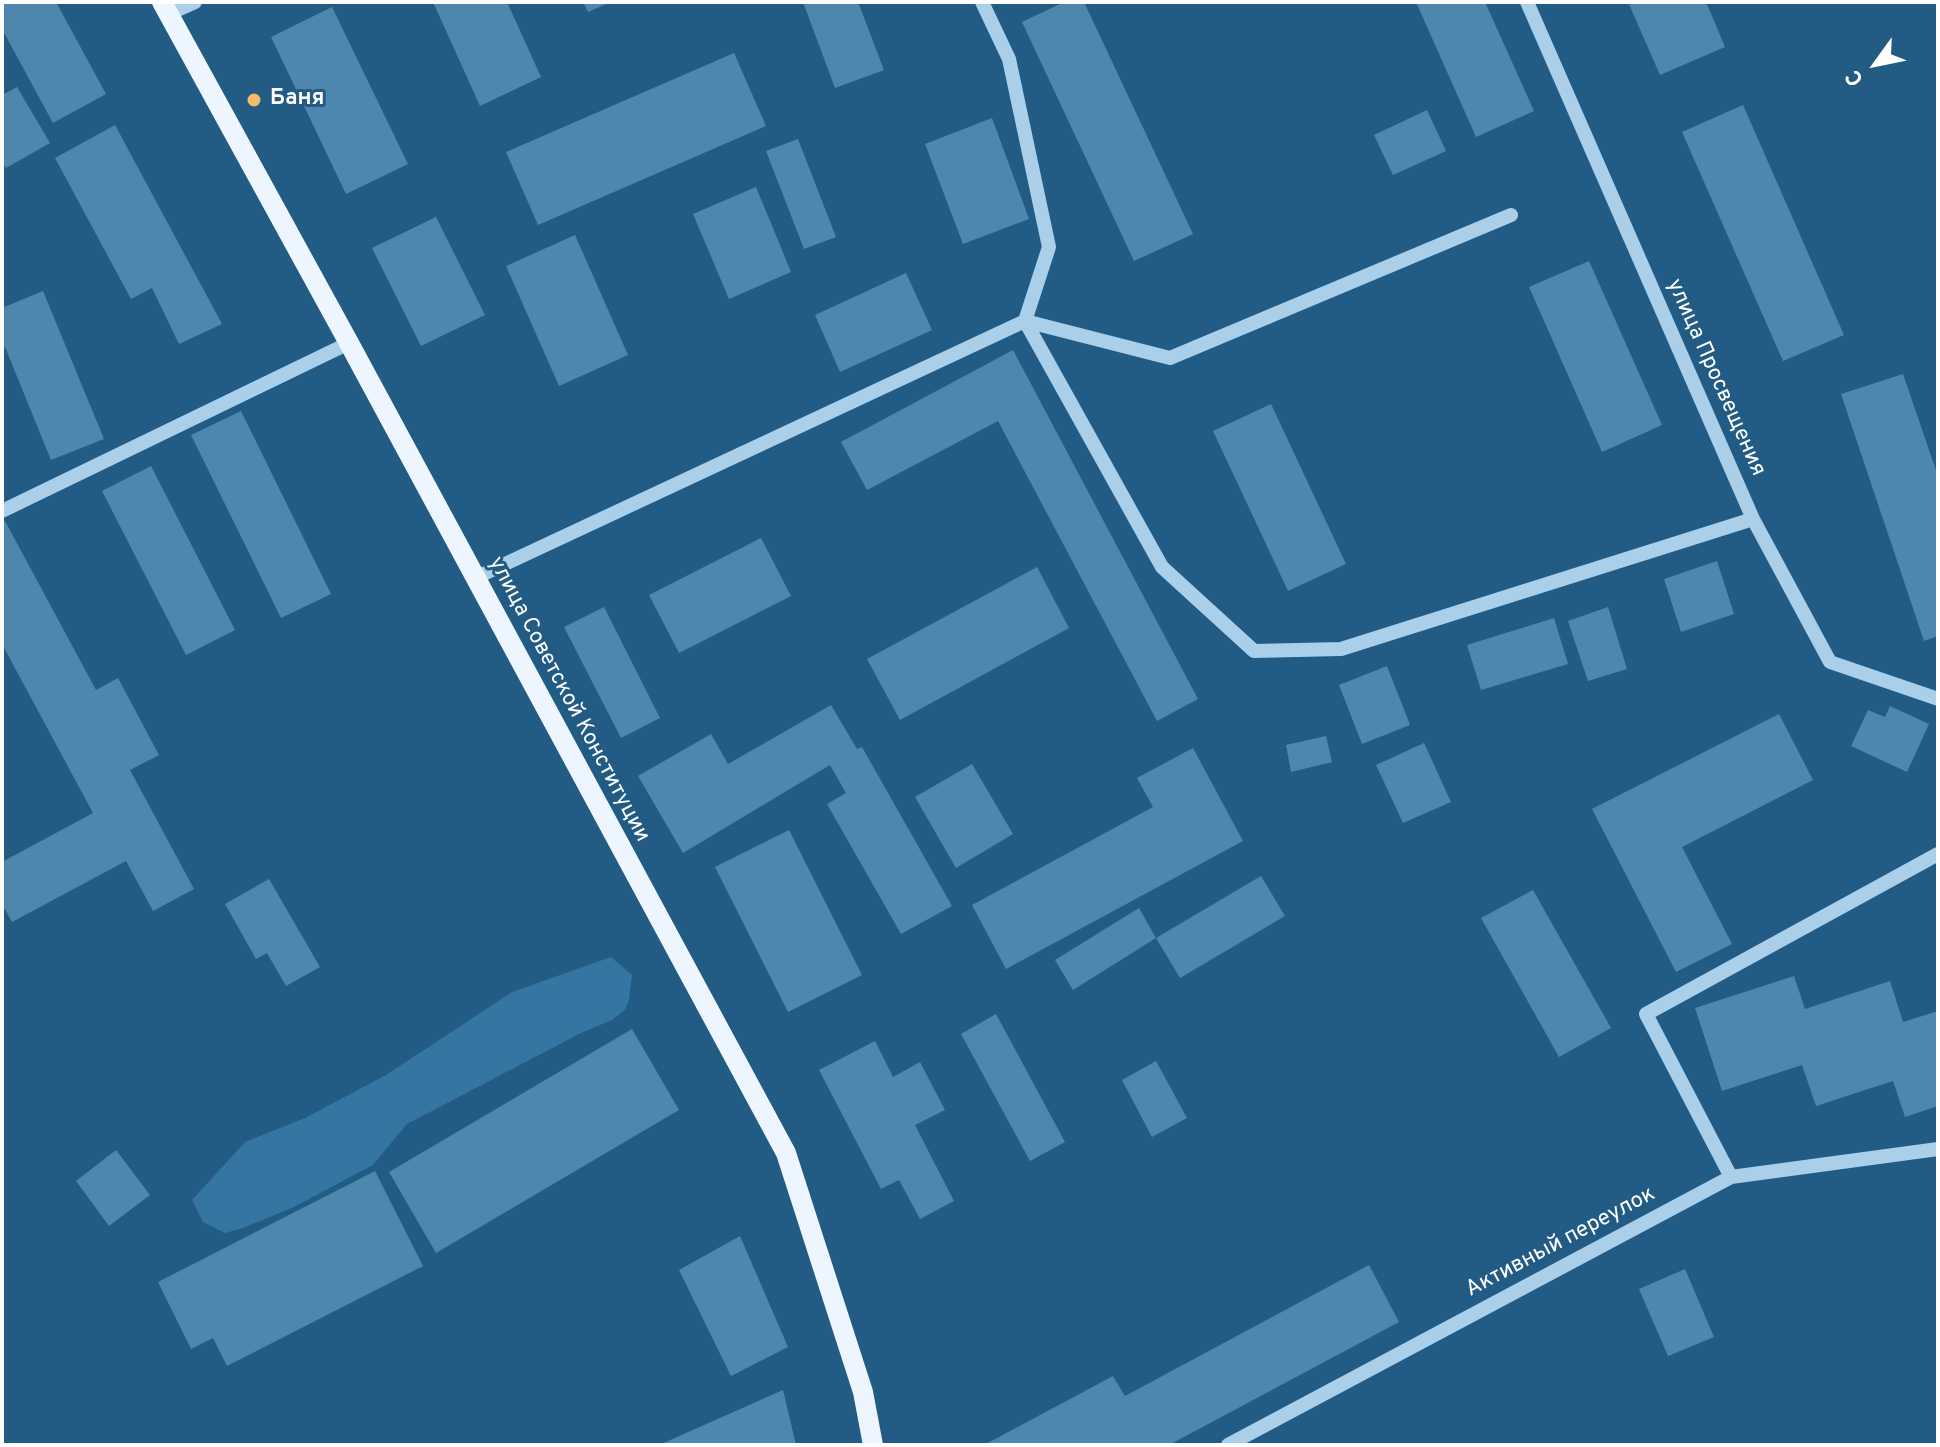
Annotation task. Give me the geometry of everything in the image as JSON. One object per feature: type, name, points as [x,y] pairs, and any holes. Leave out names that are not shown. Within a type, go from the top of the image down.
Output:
[{"type":"main road","name":"улица Советской Конституции","points":[[165,8],[786,1153],[863,1392],[873,1445]]},
{"type":"street","points":[[165,8],[195,2]]},
{"type":"street","points":[[982,2],[1009,59],[1049,247],[1025,321],[1162,567],[1254,651],[1341,649],[1753,519]]},
{"type":"street","name":"улица Просвещения","points":[[1527,2],[1753,519],[1830,662],[1938,699]]},
{"type":"street","points":[[475,578],[1025,321],[1170,358],[1511,215]]},
{"type":"street","points":[[2,511],[349,343]]},
{"type":"street","points":[[1731,1177],[1646,1014],[1938,854]]},
{"type":"street","name":"Активный переулок","points":[[1228,1445],[1731,1177],[1938,1149]]},
{"type":"shaded area","points":[[611,957],[632,975],[625,1010],[612,1020],[581,1033],[407,1124],[373,1165],[294,1207],[225,1233],[203,1222],[192,1200],[245,1142],[305,1118],[386,1075],[512,992]]},
{"type":"building","points":[[2,2],[56,2],[106,94],[53,123],[2,29]]},
{"type":"building","points":[[433,2],[507,2],[541,77],[480,106]]},
{"type":"building","points":[[583,2],[611,2],[588,12]]},
{"type":"building","points":[[803,2],[858,2],[884,70],[835,88]]},
{"type":"building","points":[[1064,2],[1084,2],[1193,234],[1134,261],[1022,22]]},
{"type":"building","points":[[1416,2],[1485,2],[1534,111],[1476,137]]},
{"type":"building","points":[[1628,2],[1706,2],[1725,47],[1660,75]]},
{"type":"building","points":[[332,7],[408,164],[346,194],[271,37]]},
{"type":"building","points":[[734,53],[766,126],[538,225],[506,152]]},
{"type":"building","points":[[17,87],[50,143],[6,168],[2,161],[2,95]]},
{"type":"building","points":[[1743,105],[1844,335],[1783,361],[1682,132]]},
{"type":"building","points":[[1427,110],[1446,151],[1393,175],[1374,135]]},
{"type":"building","points":[[992,118],[1029,219],[963,244],[925,144]]},
{"type":"building","points":[[115,125],[222,324],[179,344],[152,288],[131,299],[55,158]]},
{"type":"building","points":[[798,139],[836,237],[804,249],[766,151]]},
{"type":"building","points":[[756,187],[791,272],[729,299],[693,214]]},
{"type":"building","points":[[436,217],[485,315],[421,346],[372,248]]},
{"type":"building","points":[[575,235],[628,355],[559,386],[506,266]]},
{"type":"building","points":[[1589,261],[1662,425],[1602,452],[1529,287]]},
{"type":"building","points":[[906,273],[932,330],[840,372],[815,315]]},
{"type":"building","points":[[43,291],[104,439],[51,460],[5,347],[2,348],[2,308]]},
{"type":"building","points":[[1013,350],[1198,699],[1157,721],[998,421],[867,490],[841,442]]},
{"type":"building","points":[[1903,374],[1938,476],[1938,636],[1924,641],[1841,394]]},
{"type":"building","points":[[1271,404],[1346,564],[1288,591],[1213,431]]},
{"type":"building","points":[[241,411],[331,594],[281,618],[191,435]]},
{"type":"building","points":[[151,466],[235,630],[186,655],[102,491]]},
{"type":"building","points":[[5,521],[96,690],[118,678],[159,755],[130,770],[194,889],[153,911],[126,861],[12,922],[2,904],[2,862],[93,813],[2,644],[2,523]]},
{"type":"building","points":[[761,538],[791,596],[679,653],[649,595]]},
{"type":"building","points":[[1717,561],[1734,614],[1681,632],[1664,579]]},
{"type":"building","points":[[1037,567],[1069,628],[900,720],[867,659]]},
{"type":"building","points":[[604,607],[660,718],[621,738],[564,627]]},
{"type":"building","points":[[1608,607],[1627,669],[1588,681],[1568,621]]},
{"type":"building","points":[[1554,618],[1568,664],[1481,690],[1467,645]]},
{"type":"building","points":[[1387,666],[1410,725],[1362,744],[1339,685]]},
{"type":"building","points":[[831,705],[857,749],[862,747],[952,906],[901,934],[827,804],[846,793],[830,765],[683,853],[638,776],[711,734],[728,764]]},
{"type":"building","points":[[1890,706],[1929,724],[1907,772],[1851,746],[1868,710],[1885,717]]},
{"type":"building","points":[[1779,714],[1813,780],[1682,847],[1732,944],[1676,972],[1592,809]]},
{"type":"building","points":[[1326,736],[1332,762],[1291,772],[1286,745]]},
{"type":"building","points":[[1424,743],[1451,802],[1403,823],[1376,765]]},
{"type":"building","points":[[1193,748],[1243,841],[1006,969],[972,905],[1153,807],[1137,778]]},
{"type":"building","points":[[972,764],[1013,834],[956,868],[915,797]]},
{"type":"building","points":[[789,830],[862,975],[788,1012],[715,867]]},
{"type":"building","points":[[1261,876],[1285,916],[1180,978],[1156,938]]},
{"type":"building","points":[[269,879],[320,967],[286,986],[267,953],[256,959],[225,904]]},
{"type":"building","points":[[1533,890],[1611,1028],[1559,1057],[1481,918]]},
{"type":"building","points":[[1139,908],[1156,938],[1073,990],[1055,960]]},
{"type":"building","points":[[1794,976],[1805,1009],[1890,981],[1903,1022],[1938,1011],[1938,1106],[1905,1117],[1893,1081],[1816,1106],[1802,1065],[1722,1091],[1695,1008]]},
{"type":"building","points":[[996,1014],[1065,1142],[1030,1161],[961,1034]]},
{"type":"building","points":[[632,1029],[679,1110],[436,1253],[389,1172]]},
{"type":"building","points":[[875,1041],[893,1077],[920,1062],[945,1110],[915,1125],[954,1201],[920,1219],[899,1180],[881,1189],[819,1070]]},
{"type":"building","points":[[1156,1061],[1187,1118],[1152,1137],[1122,1080]]},
{"type":"building","points":[[116,1150],[150,1195],[109,1226],[76,1181]]},
{"type":"building","points":[[375,1171],[423,1266],[227,1366],[213,1338],[191,1349],[158,1282]]},
{"type":"building","points":[[740,1236],[788,1347],[731,1376],[679,1270]]},
{"type":"building","points":[[1369,1265],[1399,1322],[1169,1445],[984,1445],[1113,1376],[1125,1396]]},
{"type":"building","points":[[1685,1269],[1714,1337],[1668,1356],[1639,1289]]},
{"type":"building","points":[[783,1390],[796,1445],[659,1445]]},
{"type":"place","name":"Баня","points":[[254,100]]}]
